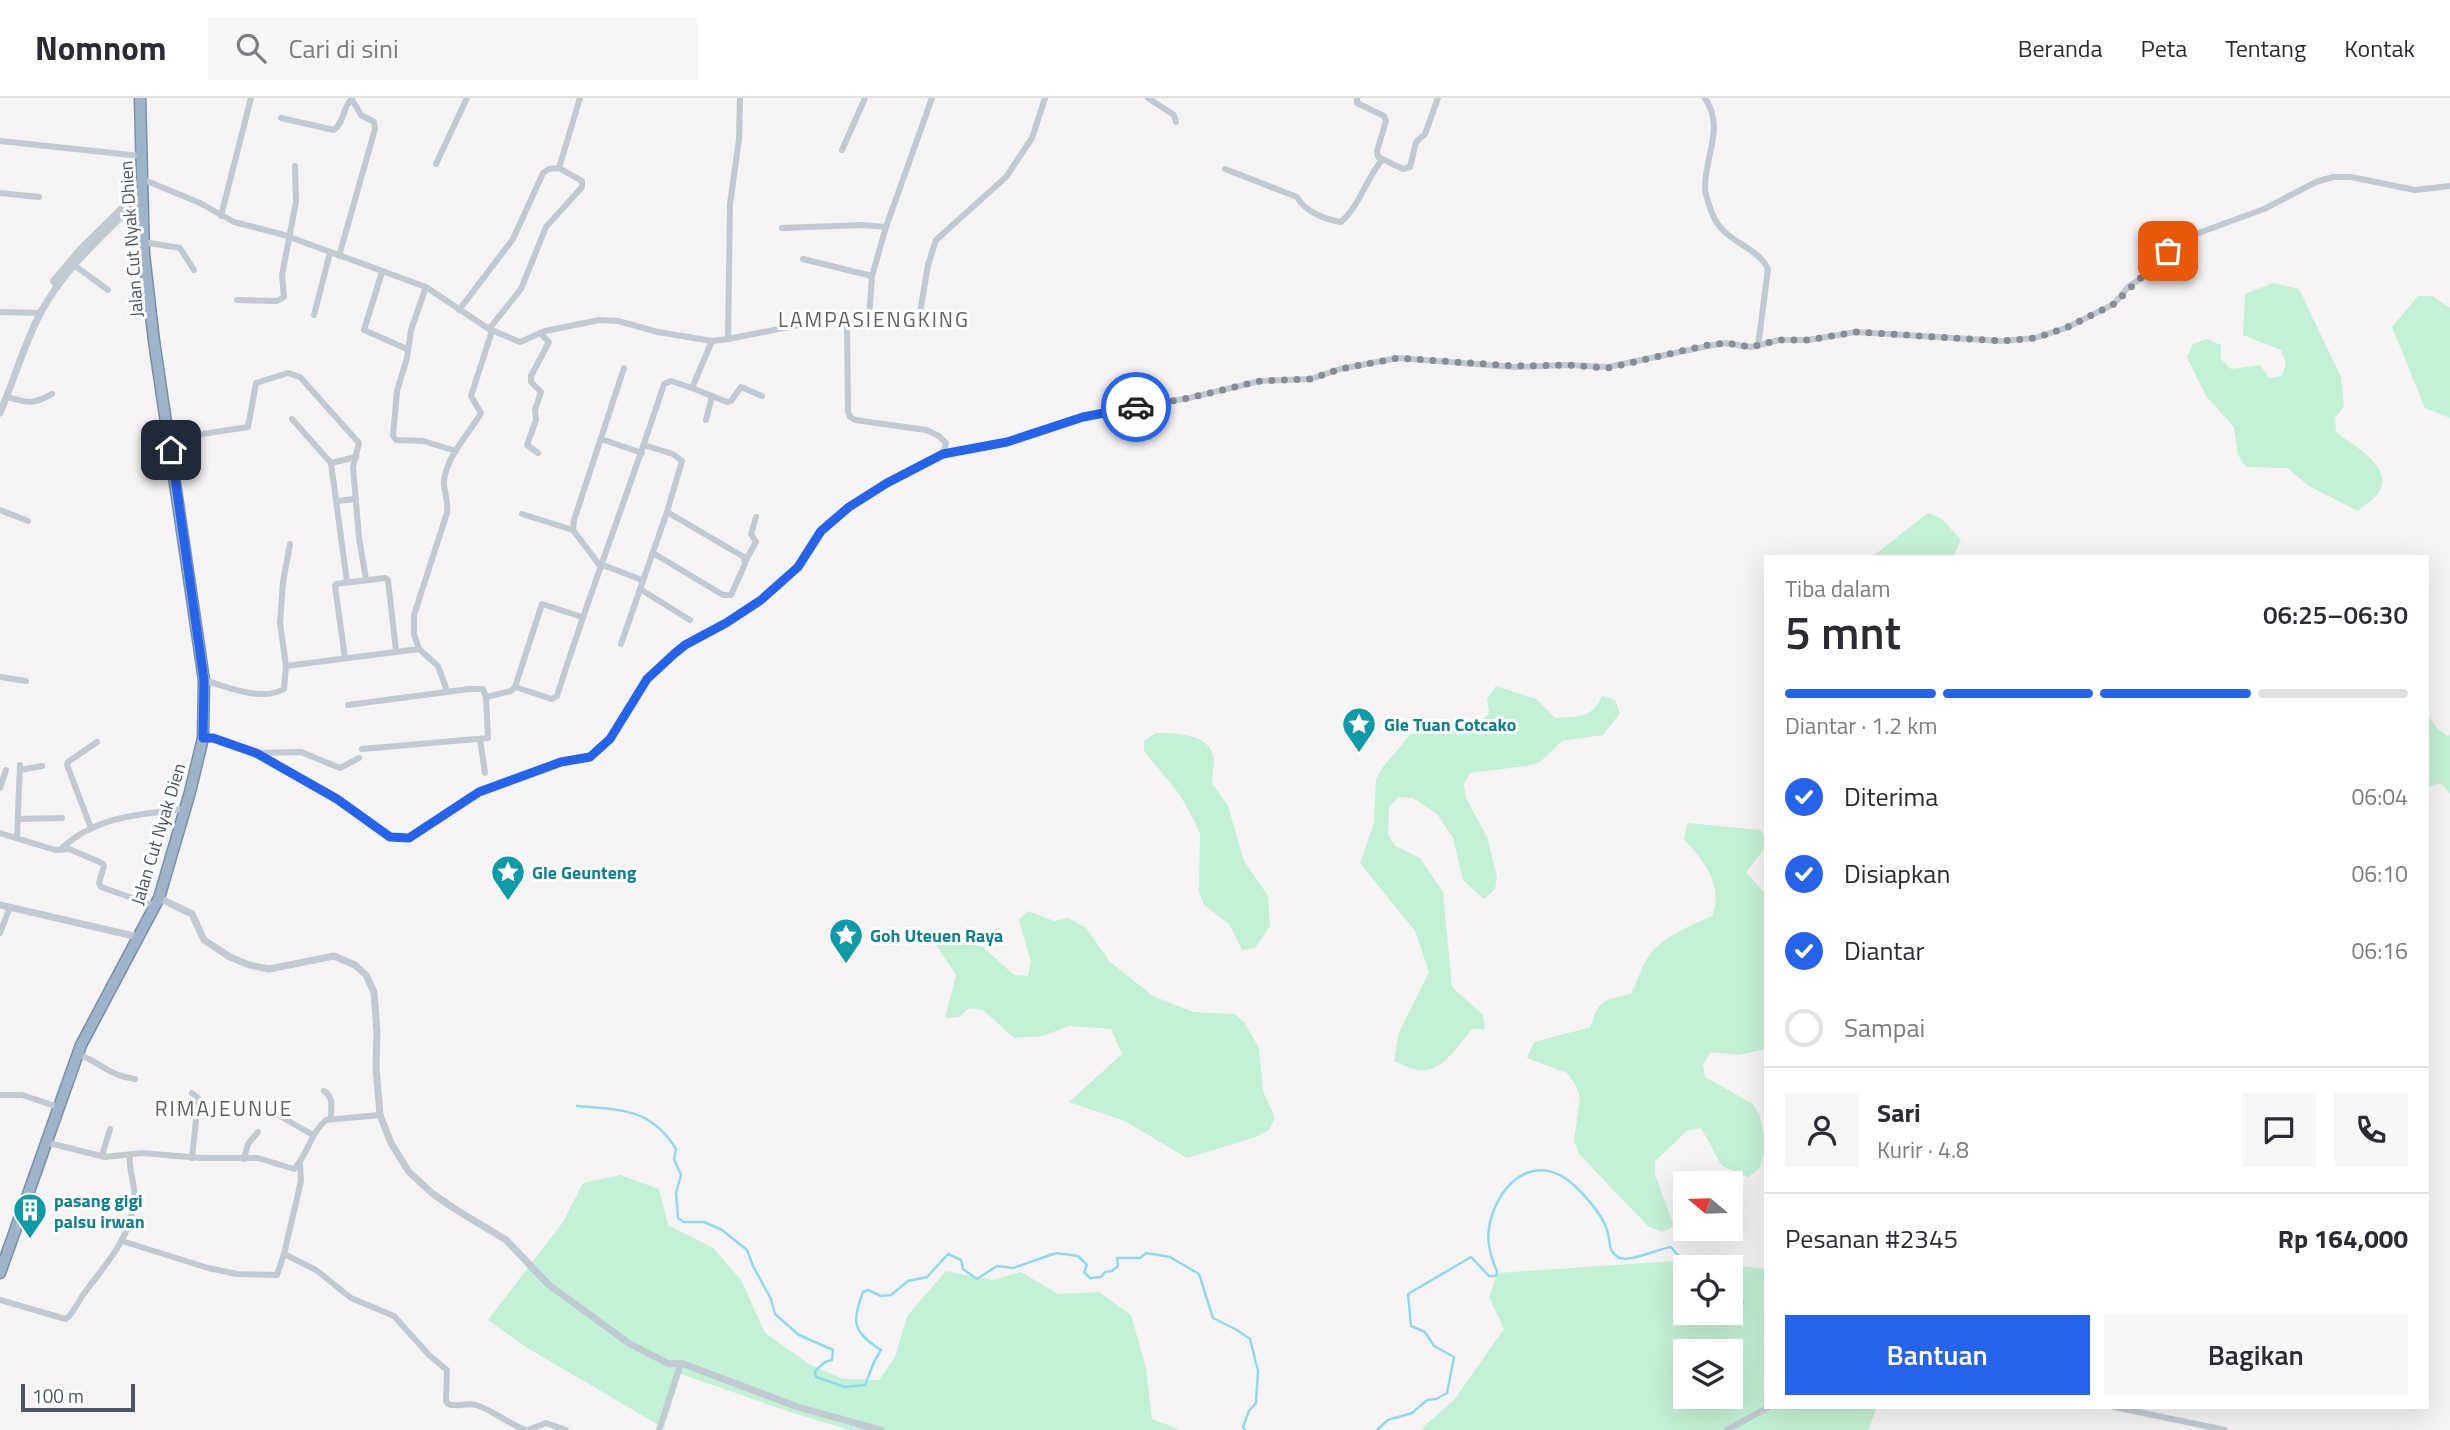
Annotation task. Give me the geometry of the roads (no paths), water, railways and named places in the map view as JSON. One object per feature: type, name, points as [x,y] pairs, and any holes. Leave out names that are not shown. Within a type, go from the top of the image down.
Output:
[{"type":"highway","name":"Jalan Cut Nyak Dhien","points":[[140,98],[144,242],[160,379]]},
{"type":"highway","name":"Jalan Cut Nyak Dien","points":[[0,1273],[78,1054],[157,902],[203,738],[204,680],[160,379]]},
{"type":"street","points":[[221,216],[250,98]]},
{"type":"street","points":[[436,164],[467,98]]},
{"type":"street","points":[[559,168],[580,98]]},
{"type":"street","points":[[728,339],[730,204],[739,139],[740,98]]},
{"type":"street","points":[[842,150],[865,98]]},
{"type":"street","points":[[869,318],[872,276],[886,227],[932,98]]},
{"type":"street","points":[[0,413],[55,285],[141,188],[200,203],[221,216],[426,287],[491,330],[521,342],[540,333],[599,320],[618,321],[658,332],[712,341],[785,327],[869,318],[908,325],[917,322],[928,265],[936,240],[1006,177],[1032,138],[1045,98]]},
{"type":"street","points":[[1148,98],[1174,115],[1176,122]]},
{"type":"street","points":[[1357,98],[1357,103],[1384,116],[1386,121],[1377,151],[1378,157],[1403,169],[1410,167],[1416,142],[1425,134],[1438,98]]},
{"type":"street","points":[[1705,98],[1713,115],[1714,126],[1714,147],[1705,188],[1712,213],[1718,227],[1762,260],[1768,270],[1758,346]]},
{"type":"street","points":[[281,118],[334,130],[340,125],[346,104],[351,99],[361,115],[374,122],[375,129],[339,256]]},
{"type":"street","points":[[0,141],[141,156]]},
{"type":"street","points":[[1225,169],[1297,197],[1303,206],[1330,220],[1341,222],[1358,201],[1382,160]]},
{"type":"street","points":[[237,300],[282,300],[284,297],[282,275],[296,202],[295,166]]},
{"type":"street","points":[[447,691],[436,664],[419,649],[414,634],[414,615],[447,513],[448,496],[444,480],[456,451],[481,413],[471,396],[491,330],[521,289],[546,227],[582,187],[582,181],[559,168],[543,173],[513,239],[459,310]]},
{"type":"street","points":[[203,738],[213,738],[256,753],[337,799],[390,837],[409,838],[479,792],[561,762],[590,757],[610,739],[647,679],[674,654],[761,600],[793,573],[821,531],[849,507],[905,473],[943,454],[1007,442],[1083,417],[1189,398],[1267,380],[1311,379],[1340,369],[1398,358],[1514,366],[1567,365],[1608,368],[1708,345],[1725,343],[1751,347],[1779,340],[1808,340],[1856,332],[2002,341],[2035,338],[2066,328],[2114,304],[2129,286],[2143,278],[2168,251],[2185,238],[2264,209],[2316,182],[2333,177],[2351,177],[2415,190],[2450,186]]},
{"type":"street","points":[[0,193],[39,197]]},
{"type":"street","points":[[782,228],[862,225],[886,227]]},
{"type":"street","points":[[144,242],[180,248],[194,270]]},
{"type":"street","points":[[55,285],[83,251]]},
{"type":"street","points":[[314,316],[330,253]]},
{"type":"street","points":[[803,259],[872,276]]},
{"type":"street","points":[[74,265],[108,290]]},
{"type":"street","points":[[382,272],[364,330],[407,349]]},
{"type":"street","points":[[426,287],[411,330],[405,366],[397,391],[394,439],[423,441],[456,451]]},
{"type":"street","points":[[0,312],[41,313]]},
{"type":"street","points":[[847,320],[850,417],[933,432],[946,443],[943,454]]},
{"type":"street","points":[[538,453],[527,445],[536,420],[535,410],[541,392],[531,382],[531,376],[550,342],[540,333]]},
{"type":"street","points":[[692,388],[712,341]]},
{"type":"street","points":[[573,530],[624,368]]},
{"type":"street","points":[[170,439],[248,427],[256,383],[288,373],[300,377],[359,443],[353,467],[359,538],[366,579]]},
{"type":"street","points":[[515,687],[555,699],[664,384],[671,381],[731,401],[741,387],[762,396]]},
{"type":"street","points":[[4,400],[29,404],[52,394]]},
{"type":"street","points":[[706,420],[712,396]]},
{"type":"street","points":[[292,419],[331,463],[347,582]]},
{"type":"street","points":[[601,439],[642,453]]},
{"type":"street","points":[[621,644],[682,461],[673,454],[645,445]]},
{"type":"street","points":[[331,463],[356,457]]},
{"type":"street","points":[[337,501],[356,499]]},
{"type":"street","points":[[0,510],[28,521]]},
{"type":"street","points":[[667,512],[746,560]]},
{"type":"street","points":[[522,514],[573,530],[602,566],[642,580]]},
{"type":"street","points":[[653,553],[723,595],[731,595],[756,540],[751,534],[756,517]]},
{"type":"street","points":[[342,540],[359,538]]},
{"type":"street","points":[[204,680],[257,694],[272,694],[284,689],[286,666],[280,623],[283,582],[290,544]]},
{"type":"street","points":[[345,658],[335,586],[366,579],[388,580],[396,651]]},
{"type":"street","points":[[640,589],[690,620]]},
{"type":"street","points":[[486,697],[511,691],[515,687],[542,604],[582,617]]},
{"type":"street","points":[[286,666],[419,649]]},
{"type":"street","points":[[0,677],[26,681]]},
{"type":"street","points":[[348,705],[435,695],[447,691],[483,689],[486,697],[490,735],[488,738],[362,750]]},
{"type":"street","points":[[480,739],[485,773]]},
{"type":"street","points":[[91,828],[67,765],[97,742]]},
{"type":"street","points":[[256,753],[301,752],[343,768],[359,758]]},
{"type":"street","points":[[17,838],[20,767],[42,766]]},
{"type":"street","points":[[0,788],[6,769]]},
{"type":"street","points":[[0,834],[55,850],[91,828],[130,814],[185,809]]},
{"type":"street","points":[[19,819],[62,818]]},
{"type":"street","points":[[62,848],[103,864],[99,883],[101,887],[192,914],[204,940],[248,965],[269,969],[334,956],[355,965],[366,975],[374,992],[380,1115],[391,1143],[409,1172],[433,1194],[506,1240],[549,1285],[630,1344],[669,1364],[681,1363],[798,1407],[881,1430]]},
{"type":"street","points":[[0,905],[138,937]]},
{"type":"street","points":[[0,933],[10,907]]},
{"type":"street","points":[[78,1054],[97,1062],[109,1072],[135,1079]]},
{"type":"street","points":[[324,1091],[330,1097],[331,1118]]},
{"type":"street","points":[[191,1158],[198,1102],[198,1098],[192,1093]]},
{"type":"street","points":[[0,1095],[22,1095],[58,1107]]},
{"type":"street","points":[[271,1111],[313,1135]]},
{"type":"street","points":[[45,1142],[102,1156],[142,1153],[191,1158],[258,1158],[294,1169],[300,1164],[321,1124],[331,1118],[380,1115]]},
{"type":"street","points":[[102,1156],[110,1129]]},
{"type":"street","points":[[244,1159],[248,1144],[258,1132]]},
{"type":"street","points":[[0,1300],[66,1319],[122,1241],[135,1203],[134,1183],[128,1168],[130,1156]]},
{"type":"street","points":[[122,1241],[208,1268],[237,1274],[277,1275],[301,1181],[300,1164]]},
{"type":"street","points":[[284,1254],[316,1269],[351,1298],[389,1312],[403,1324],[422,1347],[447,1370],[448,1404],[457,1407],[477,1405],[527,1430],[546,1423],[566,1430]]},
{"type":"street","points":[[659,1430],[681,1363]]},
{"type":"street","points":[[1727,1430],[1765,1409]]},
{"type":"street","points":[[2124,1409],[2225,1430]]},
{"type":"waterway","points":[[577,1106],[634,1114],[645,1118],[666,1136],[676,1149],[674,1159],[681,1175],[676,1193],[678,1218],[684,1222],[704,1222],[722,1230],[747,1250],[771,1299],[775,1314],[799,1335],[833,1350],[832,1360],[825,1362],[815,1371],[816,1377],[845,1387],[865,1385],[881,1350],[864,1337],[857,1326],[857,1311],[863,1292],[868,1290],[881,1296],[891,1295],[908,1281],[927,1277],[948,1254],[961,1260],[963,1269],[977,1279],[997,1266],[1013,1268],[1056,1253],[1078,1256],[1087,1265],[1084,1272],[1090,1278],[1101,1277],[1118,1266],[1117,1258],[1140,1258],[1146,1253],[1170,1257],[1199,1274],[1213,1318],[1250,1339],[1258,1371],[1256,1403],[1249,1411],[1243,1427],[1245,1430]]},
{"type":"waterway","points":[[1377,1430],[1388,1420],[1412,1413],[1427,1400],[1447,1393],[1454,1357],[1434,1346],[1425,1332],[1411,1326],[1408,1294],[1471,1257],[1489,1276],[1496,1276],[1488,1237],[1492,1215],[1506,1189],[1526,1173],[1550,1172],[1563,1177],[1576,1187],[1602,1218],[1611,1249],[1616,1256],[1625,1259],[1671,1247],[1678,1255]]},
{"type":"place","name":"Gle Tuan Cotcako","points":[[1359,754]]},
{"type":"place","name":"Gle Geunteng","points":[[508,902]]},
{"type":"place","name":"Goh Uteuen Raya","points":[[846,965]]},
{"type":"place","name":"pasang gigi palsu irwan","points":[[30,1240]]},
{"type":"district","name":"LAMPASIENGKING","points":[[874,319]]},
{"type":"district","name":"RIMAJEUNUE","points":[[224,1108]]}]
